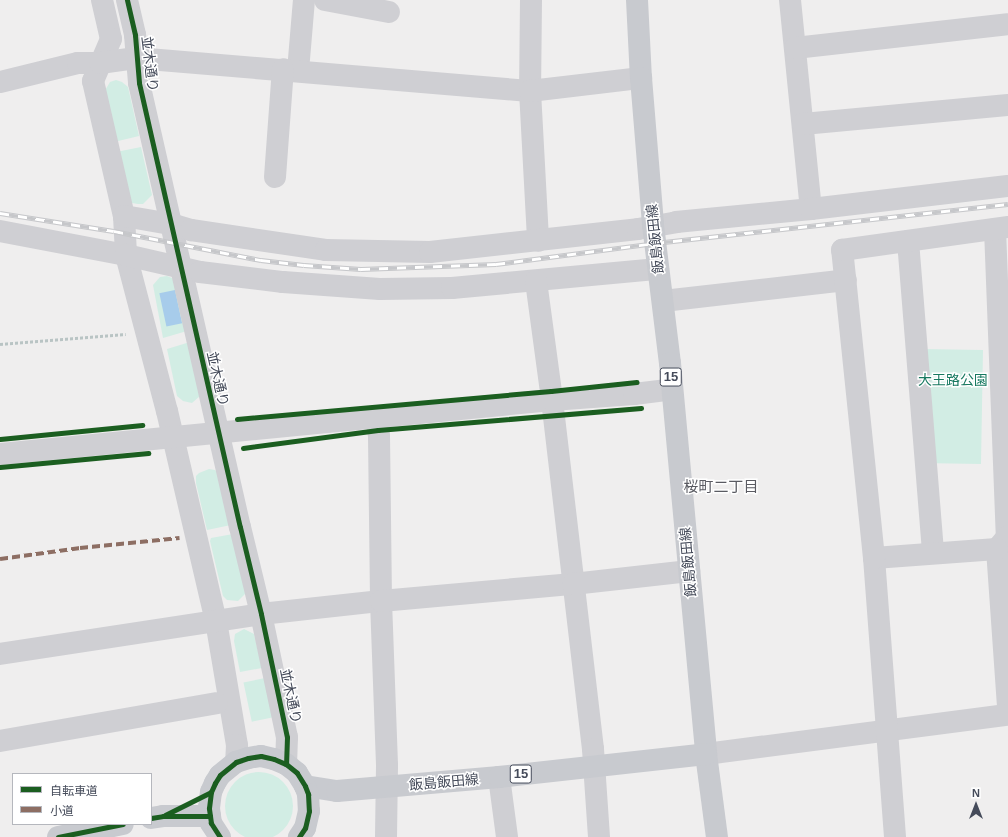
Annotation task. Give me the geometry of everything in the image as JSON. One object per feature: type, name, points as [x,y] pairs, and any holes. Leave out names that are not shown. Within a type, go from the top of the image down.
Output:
[{"type":"main road","name":"飯島飯田線","points":[[307,794],[499,777],[706,754],[672,388],[653,225],[641,78],[637,0]]},
{"type":"main road","points":[[706,754],[718,837]]},
{"type":"main road","points":[[157,817],[214,830],[211,792],[220,775],[236,762],[261,756],[286,764],[297,773],[307,794],[309,811],[304,834]]},
{"type":"main road","points":[[157,817],[211,792]]},
{"type":"main road","points":[[58,837],[118,825]]},
{"type":"street","points":[[102,0],[111,39],[93,81],[124,216],[126,255],[173,437],[216,621],[237,745],[236,762]]},
{"type":"street","name":"並木通り","points":[[127,0],[135,35],[139,83],[218,433],[261,614],[287,737],[286,764]]},
{"type":"street","points":[[275,177],[290,70],[304,0]]},
{"type":"street","points":[[325,0],[389,12]]},
{"type":"street","points":[[531,0],[530,91],[538,241]]},
{"type":"street","points":[[790,0],[811,209]]},
{"type":"street","points":[[795,48],[1008,24]]},
{"type":"street","points":[[0,82],[78,63],[100,64],[136,58],[530,91],[641,78]]},
{"type":"street","points":[[803,124],[1008,105]]},
{"type":"street","points":[[124,216],[171,224],[191,230],[326,250],[430,252],[638,229],[653,225],[811,209],[1008,186]]},
{"type":"street","points":[[874,558],[996,548],[1007,537],[1002,228],[842,250],[874,558],[894,837]]},
{"type":"street","points":[[0,231],[126,255],[200,272],[283,282],[380,289],[452,288],[658,270]]},
{"type":"street","points":[[908,241],[933,553]]},
{"type":"street","points":[[663,301],[846,280]]},
{"type":"street","points":[[536,281],[574,584],[594,766],[600,837]]},
{"type":"street","points":[[0,454],[552,400],[634,394],[672,388]]},
{"type":"street","points":[[376,417],[379,436],[386,837]]},
{"type":"street","points":[[996,548],[1008,705]]},
{"type":"street","points":[[0,654],[261,614],[381,601],[574,584],[689,571]]},
{"type":"street","points":[[0,741],[217,703]]},
{"type":"street","points":[[706,754],[1008,715]]},
{"type":"street","points":[[499,777],[507,837]]},
{"type":"path","points":[[0,344],[132,333]]},
{"type":"green space","points":[[116,80],[122,82],[128,87],[139,136],[114,142],[104,92],[110,82]]},
{"type":"green space","points":[[141,147],[152,195],[143,204],[138,204],[132,203],[116,152]]},
{"type":"green space","points":[[167,276],[172,278],[176,284],[187,331],[163,338],[153,285],[160,277]]},
{"type":"green space","points":[[190,342],[200,396],[192,403],[183,401],[177,396],[167,349]]},
{"type":"green space","name":"大王路公園","points":[[922,349],[983,350],[981,464],[920,463]]},
{"type":"green space","points":[[209,469],[215,470],[219,474],[231,525],[207,530],[196,483],[196,476],[199,473]]},
{"type":"green space","points":[[233,534],[245,587],[245,594],[238,601],[227,600],[223,596],[210,541],[211,538]]},
{"type":"green space","points":[[244,629],[254,634],[262,668],[240,672],[234,641],[235,634]]},
{"type":"green space","points":[[265,678],[273,717],[252,722],[243,683]]},
{"type":"green space","points":[[252,772],[266,772],[272,774],[283,782],[291,793],[293,799],[293,813],[291,819],[283,830],[272,838],[246,838],[235,830],[227,819],[225,813],[225,799],[227,793],[235,782],[246,774]]},
{"type":"water","points":[[175,290],[182,323],[166,327],[159,293]]},
{"type":"railway","points":[[0,213],[114,231],[261,260],[361,269],[496,264],[655,243],[1008,204]]},
{"type":"marked path","points":[[0,559],[80,548],[179,538]]},
{"type":"cycle path","points":[[127,0],[135,35],[139,83],[261,614],[287,737],[286,764]]},
{"type":"cycle path","points":[[237,419],[637,382]]},
{"type":"cycle path","points":[[243,448],[378,430],[641,408]]},
{"type":"cycle path","points":[[0,439],[142,425]]},
{"type":"cycle path","points":[[0,467],[148,453]]},
{"type":"cycle path","points":[[220,837],[211,823],[209,808],[211,792],[215,783],[220,775],[236,762],[261,756],[286,764],[297,773],[305,786],[308,794],[309,811],[305,828],[299,837]]},
{"type":"cycle path","points":[[165,815],[211,792]]},
{"type":"cycle path","points":[[152,818],[163,816],[210,816]]},
{"type":"cycle path","points":[[58,837],[118,825]]},
{"type":"district","name":"桜町二丁目","points":[[721,487]]}]
